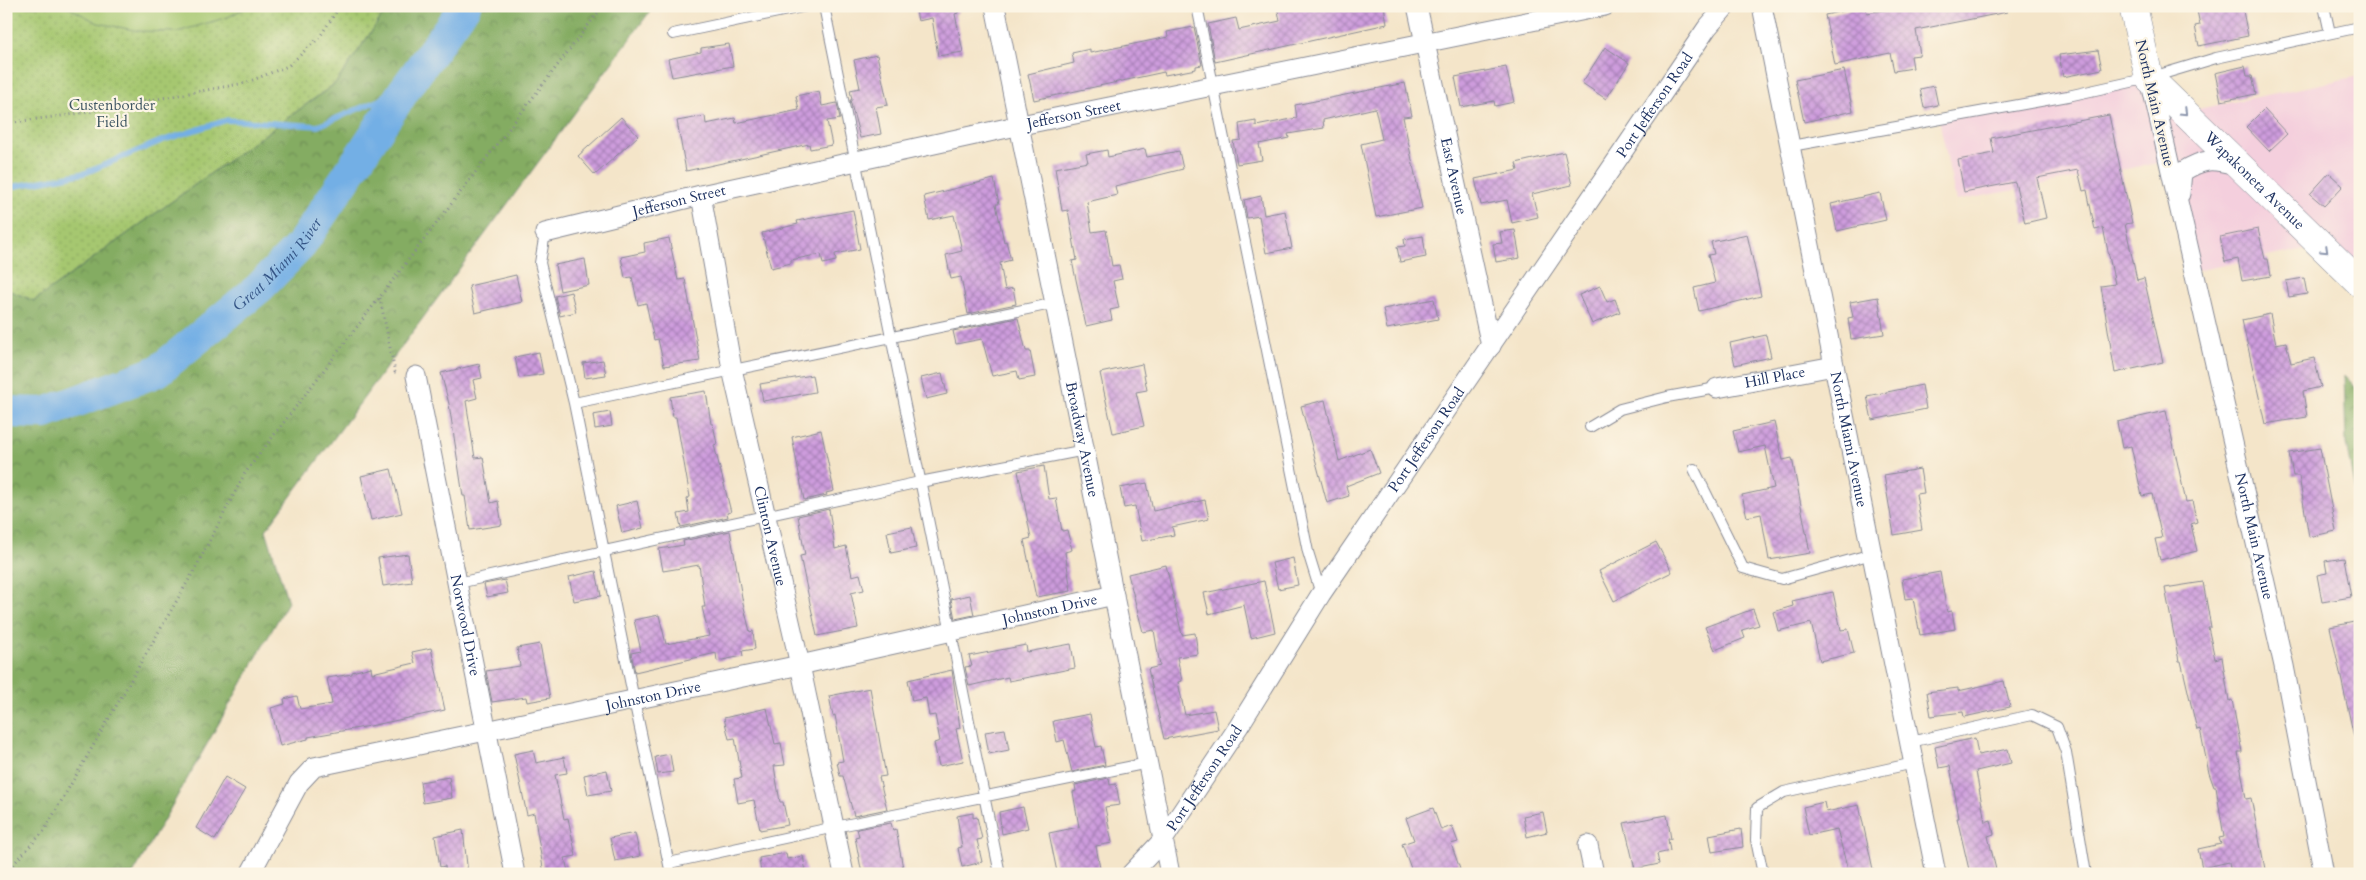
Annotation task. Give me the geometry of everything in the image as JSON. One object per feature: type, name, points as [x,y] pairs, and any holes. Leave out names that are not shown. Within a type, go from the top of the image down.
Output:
[{"type":"main road","name":"North Main Avenue","points":[[2133,6],[2149,78]]},
{"type":"main road","name":"Wapakoneta Avenue","points":[[2149,78],[2360,283]]},
{"type":"street","name":"Broadway Avenue","points":[[995,6],[1021,125],[1170,874]]},
{"type":"street","name":"East Avenue","points":[[1417,6],[1491,346]]},
{"type":"street","name":"Jefferson Street","points":[[545,234],[701,195],[1021,125],[1425,44],[1586,8],[1605,6]]},
{"type":"street","name":"Port Jefferson Road","points":[[1130,874],[1163,840],[1321,594],[1706,28],[1726,6]]},
{"type":"street","name":"North Miami Avenue","points":[[1762,6],[1936,874]]},
{"type":"street","name":"North Main Avenue","points":[[2149,78],[2179,200],[2284,666],[2324,874]]},
{"type":"street","name":"North Main Avenue","points":[[2179,200],[2182,172],[2197,162],[2214,159],[2240,166]]},
{"type":"street","name":"Clinton Avenue","points":[[701,195],[732,369],[800,665],[844,874]]},
{"type":"street","name":"Hill Place","points":[[1716,388],[1834,366]]},
{"type":"street","name":"Norwood Drive","points":[[416,376],[515,874]]},
{"type":"street","name":"Johnston Drive","points":[[250,874],[300,783],[314,767],[800,665],[1114,595]]},
{"type":"street","points":[[1588,845],[1594,874]]},
{"type":"lane","points":[[673,34],[807,6]]},
{"type":"lane","points":[[824,6],[1000,874]]},
{"type":"lane","points":[[1196,6],[1214,86],[1308,552],[1321,594]]},
{"type":"lane","points":[[2324,6],[2330,33]]},
{"type":"lane","points":[[1791,146],[2068,96],[2149,78],[2216,58],[2360,27]]},
{"type":"lane","points":[[545,234],[540,262],[574,403],[671,874]]},
{"type":"lane","points":[[574,403],[1056,303]]},
{"type":"lane","points":[[1590,427],[1620,409],[1667,397],[1716,388]]},
{"type":"lane","points":[[458,583],[920,482],[1085,450]]},
{"type":"lane","points":[[1694,469],[1743,568],[1782,579],[1872,554]]},
{"type":"lane","points":[[1910,742],[2032,715],[2057,728],[2066,752],[2086,874]]},
{"type":"lane","points":[[669,863],[1148,763]]},
{"type":"lane","points":[[1763,874],[1756,840],[1758,808],[1784,792],[1914,763]]},
{"type":"path","points":[[6,123],[69,115],[245,83],[288,66],[319,38],[340,6]]},
{"type":"path","points":[[6,872],[44,831],[195,569],[245,473],[603,6]]},
{"type":"path","points":[[379,298],[395,372],[416,376]]},
{"type":"shaded area","points":[[2359,76],[2360,283],[2322,246],[2195,271],[2168,161],[1956,201],[1939,119],[2149,78],[2184,112]]},
{"type":"green space","name":"Custenborder Field","points":[[6,6],[389,6],[336,83],[34,301],[6,289]]},
{"type":"green space","points":[[66,6],[249,6],[228,17],[177,32],[139,31],[98,23]]},
{"type":"green space","points":[[389,6],[654,6],[266,530],[288,602],[133,874],[6,874],[6,289],[34,301],[336,83]]},
{"type":"green space","points":[[2344,375],[2360,392],[2360,518],[2346,444]]},
{"type":"building","points":[[915,6],[958,6],[958,13],[955,14],[963,52],[938,56],[932,18],[918,21]]},
{"type":"building","points":[[1277,6],[1384,6],[1387,24],[1215,62],[1208,24],[1236,18],[1239,30],[1280,21]]},
{"type":"building","points":[[1865,6],[1867,13],[1905,6],[2006,6],[2007,12],[1916,30],[1920,55],[1911,56],[1913,68],[1894,71],[1890,53],[1835,65],[1825,15]]},
{"type":"building","points":[[2196,6],[2242,6],[2248,36],[2199,46],[2195,26],[2200,25]]},
{"type":"building","points":[[1194,27],[1202,65],[1196,66],[1196,69],[1165,75],[1164,72],[1034,100],[1028,74],[1074,63],[1072,53],[1090,49],[1090,53],[1168,37],[1167,32]]},
{"type":"building","points":[[729,44],[733,66],[672,77],[668,59],[701,52],[701,48]]},
{"type":"building","points":[[1605,47],[1629,63],[1606,99],[1582,83]]},
{"type":"building","points":[[2098,50],[2102,69],[2063,77],[2059,55]]},
{"type":"building","points":[[877,55],[888,105],[876,107],[881,134],[860,138],[850,100],[852,100],[850,90],[860,88],[854,60]]},
{"type":"building","points":[[2245,66],[2247,76],[2252,76],[2256,94],[2221,101],[2215,73]]},
{"type":"building","points":[[1506,67],[1514,102],[1495,106],[1494,101],[1461,107],[1455,77]]},
{"type":"building","points":[[1844,70],[1853,111],[1804,122],[1795,80]]},
{"type":"building","points":[[1405,83],[1412,116],[1403,117],[1422,208],[1376,217],[1361,144],[1382,139],[1375,108],[1323,120],[1324,128],[1288,134],[1289,138],[1259,144],[1262,160],[1237,164],[1233,141],[1241,140],[1239,124],[1256,121],[1256,126],[1297,118],[1295,105]]},
{"type":"building","points":[[1934,86],[1938,105],[1924,108],[1920,89]]},
{"type":"building","points":[[819,91],[822,106],[837,103],[840,119],[827,121],[832,145],[810,149],[809,144],[686,171],[677,121],[705,116],[706,124],[735,118],[736,123],[799,110],[796,96]]},
{"type":"building","points":[[2264,109],[2287,134],[2269,151],[2246,127]]},
{"type":"building","points":[[2109,115],[2132,223],[2125,224],[2137,280],[2144,278],[2163,362],[2115,373],[2101,286],[2115,284],[2103,228],[2095,230],[2087,190],[2083,191],[2078,170],[2037,178],[2046,218],[2025,223],[2015,182],[1964,192],[1958,160],[1994,153],[1991,138]]},
{"type":"building","points":[[621,117],[638,136],[595,175],[578,156]]},
{"type":"building","points":[[1145,149],[1147,157],[1179,151],[1183,169],[1115,186],[1117,195],[1087,202],[1092,232],[1106,230],[1112,266],[1119,265],[1122,279],[1113,281],[1119,308],[1110,310],[1112,320],[1086,326],[1072,261],[1077,260],[1068,210],[1062,211],[1055,168],[1088,162],[1086,154],[1107,150],[1108,157]]},
{"type":"building","points":[[1564,152],[1572,185],[1532,194],[1538,217],[1512,223],[1507,200],[1481,205],[1475,179],[1518,170],[1516,163]]},
{"type":"building","points":[[2329,173],[2343,186],[2324,206],[2310,194]]},
{"type":"building","points":[[994,179],[999,204],[996,204],[1004,242],[1006,241],[1011,260],[1000,263],[1005,290],[1013,288],[1016,304],[968,314],[961,277],[951,279],[946,255],[962,251],[954,215],[929,220],[924,196]]},
{"type":"building","points":[[1880,193],[1886,220],[1837,231],[1831,204]]},
{"type":"building","points":[[1261,196],[1264,215],[1285,211],[1292,248],[1266,253],[1259,216],[1247,218],[1244,200]]},
{"type":"building","points":[[853,210],[860,249],[835,254],[836,261],[823,264],[821,254],[791,260],[791,263],[771,268],[762,233],[798,224],[797,221]]},
{"type":"building","points":[[2258,229],[2265,259],[2268,259],[2271,276],[2242,281],[2238,259],[2225,262],[2220,237]]},
{"type":"building","points":[[1515,230],[1520,258],[1496,262],[1493,244],[1502,243],[1500,232]]},
{"type":"building","points":[[1747,234],[1761,296],[1699,311],[1694,288],[1715,283],[1708,255],[1714,254],[1711,242]]},
{"type":"building","points":[[1423,236],[1426,257],[1400,262],[1397,247],[1405,246],[1404,239]]},
{"type":"building","points":[[669,238],[678,280],[685,279],[700,361],[664,366],[658,339],[654,340],[646,303],[638,305],[632,277],[625,278],[621,257],[645,252],[644,243]]},
{"type":"building","points":[[585,259],[589,285],[560,291],[555,265]]},
{"type":"building","points":[[516,275],[522,302],[475,313],[469,286]]},
{"type":"building","points":[[2304,278],[2307,294],[2289,297],[2286,281]]},
{"type":"building","points":[[1600,286],[1607,302],[1615,299],[1620,312],[1592,324],[1579,295]]},
{"type":"building","points":[[571,292],[576,312],[560,316],[555,296]]},
{"type":"building","points":[[1878,297],[1884,334],[1851,339],[1848,318],[1853,317],[1850,302]]},
{"type":"building","points":[[1434,299],[1438,319],[1387,329],[1383,309]]},
{"type":"building","points":[[2270,314],[2276,344],[2286,342],[2291,363],[2314,358],[2321,387],[2303,391],[2307,417],[2265,424],[2242,320]]},
{"type":"building","points":[[1018,318],[1026,351],[1030,351],[1035,377],[1019,380],[1017,371],[992,376],[982,339],[956,344],[953,331]]},
{"type":"building","points":[[1766,335],[1771,357],[1735,365],[1730,343]]},
{"type":"building","points":[[539,352],[543,374],[519,378],[515,357]]},
{"type":"building","points":[[603,360],[606,375],[585,378],[583,363]]},
{"type":"building","points":[[479,364],[482,378],[473,380],[477,398],[466,401],[475,458],[483,457],[491,503],[498,501],[502,525],[470,530],[449,404],[441,373]]},
{"type":"building","points":[[1142,364],[1147,390],[1136,392],[1144,426],[1113,433],[1100,373]]},
{"type":"building","points":[[942,373],[947,394],[926,399],[921,378]]},
{"type":"building","points":[[812,375],[815,392],[763,401],[760,384]]},
{"type":"building","points":[[1922,385],[1926,409],[1872,420],[1867,396]]},
{"type":"building","points":[[706,391],[711,424],[713,424],[717,444],[714,445],[731,512],[727,513],[728,517],[681,527],[678,514],[689,512],[687,498],[690,497],[676,417],[673,417],[670,397]]},
{"type":"building","points":[[1325,400],[1339,461],[1370,449],[1379,473],[1346,486],[1349,496],[1327,503],[1301,406]]},
{"type":"building","points":[[2166,411],[2186,502],[2192,501],[2197,522],[2191,524],[2197,551],[2160,560],[2155,539],[2162,538],[2152,494],[2142,496],[2131,446],[2122,448],[2117,422]]},
{"type":"building","points":[[610,412],[612,426],[595,429],[593,415]]},
{"type":"building","points":[[1774,422],[1783,460],[1792,458],[1810,553],[1769,560],[1761,514],[1747,517],[1742,495],[1774,488],[1765,446],[1738,452],[1733,431]]},
{"type":"building","points":[[821,430],[834,491],[826,493],[827,495],[804,500],[792,437]]},
{"type":"building","points":[[2320,448],[2336,531],[2309,537],[2299,476],[2293,476],[2289,453]]},
{"type":"building","points":[[1044,466],[1049,499],[1056,498],[1062,531],[1067,530],[1072,550],[1065,552],[1071,591],[1036,597],[1024,540],[1031,538],[1018,471]]},
{"type":"building","points":[[391,469],[402,513],[371,520],[361,476]]},
{"type":"building","points":[[1920,469],[1924,493],[1916,494],[1922,530],[1894,535],[1884,475]]},
{"type":"building","points":[[1147,483],[1153,511],[1205,500],[1209,519],[1172,527],[1174,535],[1142,541],[1135,506],[1124,508],[1120,488]]},
{"type":"building","points":[[637,501],[643,528],[622,533],[616,506]]},
{"type":"building","points":[[829,509],[835,549],[846,546],[852,576],[860,574],[864,590],[851,593],[858,628],[817,636],[800,556],[805,555],[798,516]]},
{"type":"building","points":[[912,527],[916,548],[891,553],[887,532]]},
{"type":"building","points":[[730,531],[743,603],[750,632],[753,631],[755,649],[742,651],[743,656],[717,661],[716,653],[635,672],[631,653],[641,651],[634,620],[659,615],[666,644],[709,636],[702,607],[705,607],[699,565],[663,571],[659,549],[684,545],[683,541]]},
{"type":"building","points":[[1656,542],[1672,572],[1614,601],[1599,571]]},
{"type":"building","points":[[408,554],[412,582],[383,586],[378,558]]},
{"type":"building","points":[[1293,558],[1298,585],[1278,589],[1272,563]]},
{"type":"building","points":[[2344,558],[2351,597],[2322,602],[2317,575],[2327,573],[2325,561]]},
{"type":"building","points":[[1166,565],[1182,635],[1195,633],[1198,654],[1177,657],[1182,681],[1178,682],[1185,715],[1214,710],[1218,729],[1164,739],[1148,669],[1160,666],[1154,630],[1143,632],[1128,574]]},
{"type":"building","points":[[596,571],[601,596],[574,601],[569,577]]},
{"type":"building","points":[[1940,572],[1947,612],[1952,611],[1955,629],[1920,635],[1913,598],[1905,599],[1902,579]]},
{"type":"building","points":[[505,580],[508,593],[487,597],[484,584]]},
{"type":"building","points":[[1264,581],[1275,632],[1251,638],[1244,605],[1209,614],[1204,593]]},
{"type":"building","points":[[2203,582],[2211,627],[2208,627],[2215,659],[2222,657],[2229,701],[2232,700],[2242,752],[2238,752],[2246,799],[2251,798],[2266,874],[2231,874],[2229,862],[2202,868],[2198,849],[2221,844],[2219,838],[2224,837],[2216,787],[2214,787],[2209,773],[2200,729],[2197,730],[2181,661],[2179,661],[2165,588]]},
{"type":"building","points":[[1833,592],[1841,630],[1848,629],[1854,653],[1820,661],[1811,623],[1778,631],[1773,612],[1793,606],[1792,601]]},
{"type":"building","points":[[970,595],[974,615],[955,619],[951,599]]},
{"type":"building","points":[[1753,609],[1759,625],[1742,630],[1745,638],[1715,650],[1705,627]]},
{"type":"building","points":[[2354,622],[2360,650],[2360,736],[2354,737],[2330,627]]},
{"type":"building","points":[[540,644],[550,698],[527,702],[526,697],[492,702],[486,671],[520,666],[517,648]]},
{"type":"building","points":[[1071,644],[1075,668],[1009,681],[1008,677],[969,686],[965,667],[972,666],[969,656],[1026,645],[1027,652]]},
{"type":"building","points":[[431,648],[445,710],[308,737],[308,739],[280,746],[271,708],[285,704],[284,699],[297,696],[300,709],[332,704],[327,678],[352,674],[352,672],[371,667],[372,673],[415,663],[412,652]]},
{"type":"building","points":[[952,670],[960,728],[956,729],[963,761],[939,766],[934,743],[940,741],[935,715],[929,716],[926,698],[912,701],[908,680]]},
{"type":"building","points":[[2004,681],[2010,707],[1964,717],[1963,712],[1931,716],[1927,692],[1958,688],[1958,691]]},
{"type":"building","points":[[870,688],[886,776],[879,777],[887,809],[854,816],[843,776],[840,776],[837,762],[843,761],[835,715],[833,716],[829,696]]},
{"type":"building","points":[[767,708],[775,744],[781,743],[785,765],[774,766],[780,802],[783,802],[788,825],[760,830],[754,800],[738,803],[734,779],[742,778],[735,738],[729,739],[724,718]]},
{"type":"building","points":[[1090,714],[1096,747],[1101,746],[1105,765],[1072,772],[1064,740],[1057,742],[1053,721]]},
{"type":"building","points":[[1005,729],[1009,750],[989,754],[985,732]]},
{"type":"building","points":[[1975,738],[1978,755],[2008,749],[2011,763],[1976,771],[1985,822],[1991,820],[1994,834],[1988,836],[1997,874],[1970,874],[1957,818],[1959,818],[1950,766],[1939,768],[1935,747]]},
{"type":"building","points":[[533,750],[536,763],[564,757],[567,773],[555,775],[564,819],[568,818],[576,856],[565,858],[568,872],[544,874],[534,813],[527,815],[514,754]]},
{"type":"building","points":[[670,754],[673,772],[658,774],[655,757]]},
{"type":"building","points":[[607,770],[611,791],[588,795],[584,775]]},
{"type":"building","points":[[225,777],[245,789],[215,840],[196,828]]},
{"type":"building","points":[[449,777],[452,798],[423,803],[420,782]]},
{"type":"building","points":[[1109,778],[1110,785],[1116,784],[1120,805],[1105,807],[1112,843],[1096,846],[1101,874],[1057,872],[1049,833],[1079,827],[1073,792],[1076,791],[1075,785]]},
{"type":"building","points":[[1824,802],[1826,812],[1859,805],[1874,874],[1849,874],[1837,829],[1809,835],[1803,807]]},
{"type":"building","points":[[1023,807],[1028,828],[1002,834],[999,812]]},
{"type":"building","points":[[1433,808],[1441,830],[1452,826],[1458,842],[1451,844],[1460,869],[1445,874],[1413,874],[1402,844],[1414,840],[1406,818]]},
{"type":"building","points":[[1543,812],[1547,832],[1527,837],[1523,816]]},
{"type":"building","points":[[973,813],[973,818],[977,817],[982,839],[977,840],[982,862],[962,867],[958,848],[962,847],[957,816]]},
{"type":"building","points":[[1667,815],[1671,839],[1668,839],[1670,851],[1657,854],[1659,864],[1635,869],[1624,823]]},
{"type":"building","points":[[891,823],[893,830],[896,829],[904,874],[862,874],[855,837],[859,836],[857,829]]},
{"type":"building","points":[[1741,829],[1743,847],[1712,852],[1709,835]]},
{"type":"building","points":[[463,830],[468,874],[446,874],[445,866],[440,867],[435,836]]},
{"type":"building","points":[[635,833],[640,856],[615,861],[610,838]]},
{"type":"building","points":[[786,853],[787,859],[803,856],[806,872],[761,874],[759,858]]},
{"type":"waterway","name":"Great Miami River","points":[[6,412],[45,413],[158,371],[259,288],[301,245],[405,89],[465,6]]},
{"type":"waterway","points":[[6,188],[85,173],[161,141],[227,120],[318,126],[405,89]]}]
